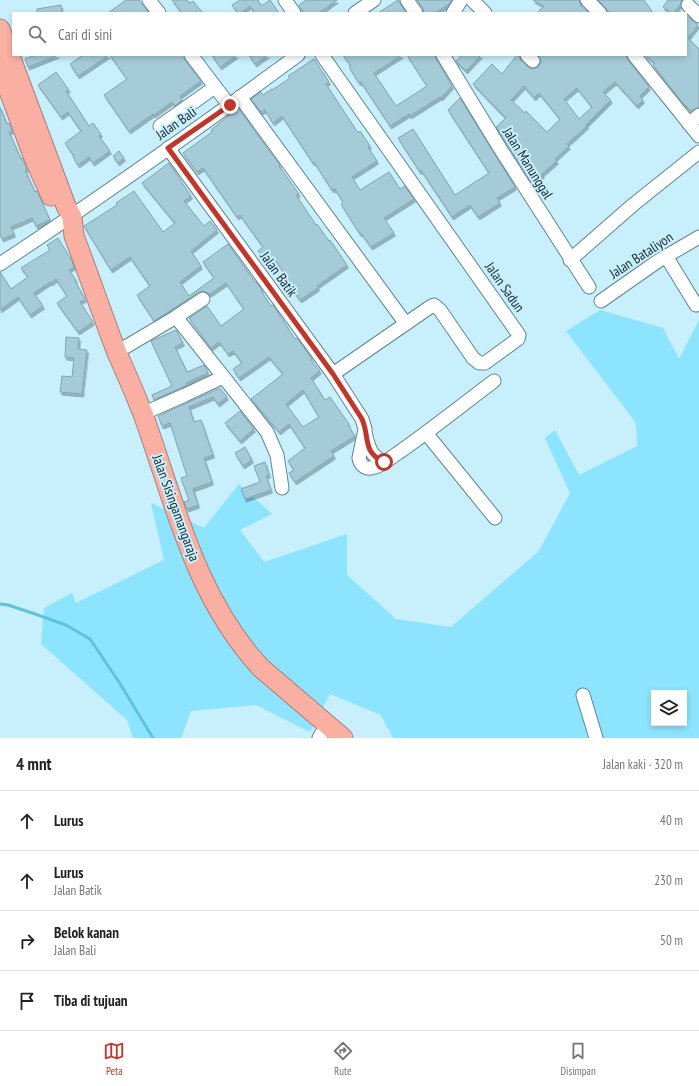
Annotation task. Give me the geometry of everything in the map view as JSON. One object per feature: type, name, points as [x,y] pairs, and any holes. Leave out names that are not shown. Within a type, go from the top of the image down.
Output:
[{"type":"highway","points":[[0,29],[66,206],[69,225]]},
{"type":"highway","points":[[0,67],[34,158],[69,225]]},
{"type":"highway","name":"Jalan Sisingamangaraja","points":[[69,225],[142,414],[190,553],[219,610],[244,649],[261,668],[323,731],[343,738]]},
{"type":"street","points":[[149,0],[158,12]]},
{"type":"street","points":[[285,0],[293,12]]},
{"type":"street","points":[[356,12],[374,0]]},
{"type":"street","points":[[407,0],[415,12]]},
{"type":"street","points":[[453,12],[461,0]]},
{"type":"street","points":[[472,0],[484,12]]},
{"type":"street","points":[[587,0],[599,12]]},
{"type":"street","points":[[688,4],[699,16]]},
{"type":"street","points":[[192,56],[230,105]]},
{"type":"street","name":"Jalan Bali","points":[[0,264],[69,225],[168,148],[297,56]]},
{"type":"street","name":"Jalan Sadun","points":[[323,56],[519,335],[518,339],[485,363],[479,363],[473,358],[440,310],[434,305],[333,374]]},
{"type":"street","name":"Jalan Manunggal","points":[[444,56],[570,260],[589,287]]},
{"type":"street","points":[[635,56],[694,119],[699,136]]},
{"type":"street","points":[[160,126],[215,87]]},
{"type":"street","points":[[240,97],[406,324]]},
{"type":"street","name":"Jalan Batik","points":[[168,148],[333,374],[363,426],[359,453],[360,462],[369,469],[374,468],[426,433]]},
{"type":"street","points":[[570,260],[645,195],[699,152]]},
{"type":"street","name":"Jalan Bataliyon","points":[[601,301],[666,256],[699,237]]},
{"type":"street","points":[[666,256],[696,305]]},
{"type":"street","points":[[117,352],[203,299]]},
{"type":"street","points":[[176,317],[267,432],[277,455],[282,488]]},
{"type":"street","points":[[142,414],[223,377]]},
{"type":"street","points":[[494,380],[426,433],[495,518]]},
{"type":"street","points":[[583,695],[596,738]]},
{"type":"shaded area","points":[[600,310],[663,328],[679,359],[699,320],[699,738],[393,738],[381,715],[330,694],[310,732],[256,705],[191,711],[181,738],[133,738],[127,720],[41,644],[44,608],[72,593],[76,603],[164,560],[151,503],[204,528],[239,484],[272,514],[240,530],[264,562],[347,534],[347,575],[396,619],[451,627],[539,551],[570,493],[545,438],[555,430],[579,475],[637,446],[636,423],[566,331]]},
{"type":"building","points":[[126,0],[139,0],[148,12],[109,12]]},
{"type":"building","points":[[172,0],[187,0],[190,3],[193,1],[202,12],[181,12]]},
{"type":"building","points":[[240,0],[259,0],[258,1],[261,6],[270,0],[278,12],[252,12],[254,11],[250,6],[242,12],[237,12],[232,5]]},
{"type":"building","points":[[306,0],[337,0],[320,12],[303,12],[299,5]]},
{"type":"building","points":[[398,0],[405,12],[380,12]]},
{"type":"building","points":[[417,0],[452,0],[449,4],[437,12],[424,12],[423,8]]},
{"type":"building","points":[[533,0],[579,0],[581,6],[588,12],[538,12],[544,6]]},
{"type":"building","points":[[598,0],[644,0],[652,12],[609,12]]},
{"type":"building","points":[[668,0],[682,0],[675,12],[670,12],[663,7]]},
{"type":"building","points":[[61,5],[62,12],[37,12],[37,9]]},
{"type":"building","points":[[687,16],[698,25],[688,38],[699,49],[699,107],[691,111],[682,102],[653,65],[655,63],[646,56],[687,56]]},
{"type":"building","points":[[33,56],[56,56],[28,67],[25,59]]},
{"type":"building","points":[[82,56],[108,56],[78,76],[70,64]]},
{"type":"building","points":[[111,56],[182,56],[201,81],[180,96],[182,100],[175,106],[172,102],[129,131],[104,95],[127,79]]},
{"type":"building","points":[[213,56],[236,56],[220,67]]},
{"type":"building","points":[[250,56],[267,56],[255,64]]},
{"type":"building","points":[[344,56],[400,56],[374,73],[396,106],[427,86],[408,56],[435,56],[452,86],[441,98],[440,97],[410,116],[409,114],[390,126],[361,82],[359,83],[349,67],[351,66]]},
{"type":"building","points":[[461,56],[480,56],[466,71],[456,61]]},
{"type":"building","points":[[516,56],[519,56],[521,61],[531,69],[538,67],[541,63],[541,59],[539,56],[626,56],[649,87],[640,96],[643,100],[637,106],[615,82],[603,92],[611,100],[586,125],[587,126],[567,144],[569,146],[555,159],[557,161],[532,184],[496,127],[506,118],[473,84],[492,64],[502,74]],"holes":[[[524,86],[534,98],[539,93],[560,119],[547,132],[526,111],[525,113],[511,100]],[[577,88],[592,107],[579,119],[564,99]]]},
{"type":"building","points":[[314,59],[329,82],[326,84],[358,133],[360,131],[370,146],[368,147],[377,161],[352,177],[360,190],[389,172],[400,189],[405,186],[414,199],[384,218],[394,233],[371,247],[361,233],[360,234],[341,204],[343,202],[335,189],[332,190],[282,116],[273,123],[265,110],[261,112],[251,99],[261,92],[263,95],[272,90],[290,78],[288,76]]},
{"type":"building","points":[[56,72],[69,90],[66,91],[89,126],[93,123],[101,134],[99,136],[110,151],[93,163],[89,157],[78,165],[65,143],[81,131],[68,112],[61,117],[38,85]]},
{"type":"building","points":[[460,98],[515,187],[497,198],[500,203],[478,217],[470,205],[452,217],[398,138],[413,129],[455,195],[489,173],[448,110]]},
{"type":"building","points":[[0,107],[7,124],[9,123],[12,131],[9,132],[27,169],[25,170],[35,192],[37,191],[50,220],[36,226],[32,218],[11,227],[14,234],[2,239],[0,234]]},
{"type":"building","points":[[238,108],[280,165],[279,166],[299,194],[296,195],[316,225],[317,224],[329,241],[330,240],[347,265],[300,300],[281,275],[284,273],[274,259],[267,264],[258,251],[263,247],[240,215],[237,217],[203,168],[197,172],[183,153],[212,132],[211,130]]},
{"type":"building","points":[[119,151],[124,158],[118,163],[113,156]]},
{"type":"building","points":[[169,163],[191,196],[184,201],[204,226],[210,221],[217,230],[191,251],[201,266],[180,282],[189,296],[214,278],[203,262],[228,244],[262,290],[261,291],[271,306],[273,305],[295,339],[297,338],[320,371],[311,378],[325,400],[330,397],[349,424],[348,425],[355,436],[331,451],[334,456],[295,482],[289,473],[294,470],[288,461],[305,448],[289,424],[279,432],[251,399],[283,374],[269,357],[239,378],[233,369],[242,363],[233,351],[228,354],[219,342],[211,348],[189,318],[207,306],[221,326],[244,309],[226,283],[210,294],[203,291],[199,292],[154,321],[137,295],[150,286],[130,257],[111,270],[84,226],[117,205],[116,203],[134,191],[163,232],[175,223],[142,183]],"holes":[[[303,390],[319,417],[303,427],[286,404]]]},
{"type":"building","points":[[58,238],[72,261],[74,267],[69,270],[76,280],[75,281],[85,299],[80,302],[93,322],[78,332],[57,303],[67,296],[56,279],[34,293],[43,306],[30,315],[18,297],[0,310],[0,272],[11,289],[28,277],[21,268],[50,250],[47,245]]},
{"type":"building","points":[[176,330],[183,343],[175,347],[187,372],[204,365],[208,373],[186,383],[187,385],[154,400],[152,395],[172,386],[151,341]]},
{"type":"building","points":[[66,337],[79,338],[78,349],[87,350],[82,394],[60,392],[62,376],[72,377],[74,358],[65,357]]},
{"type":"building","points":[[220,388],[227,397],[218,404],[213,397],[189,407],[194,422],[201,420],[213,455],[204,458],[212,482],[193,489],[198,505],[187,509],[184,502],[189,500],[181,478],[187,476],[170,423],[162,426],[158,416]]},
{"type":"building","points":[[240,411],[254,429],[240,441],[225,423]]},
{"type":"building","points":[[245,447],[252,460],[243,466],[235,453]]},
{"type":"building","points":[[265,462],[269,475],[266,476],[271,490],[245,499],[241,489],[260,482],[254,466]]},
{"type":"waterway","points":[[0,604],[8,605],[66,625],[90,639],[119,682],[153,738]]},
{"type":"route","points":[[230,105],[168,148],[333,374],[365,425],[369,449],[377,459],[384,462]]}]
